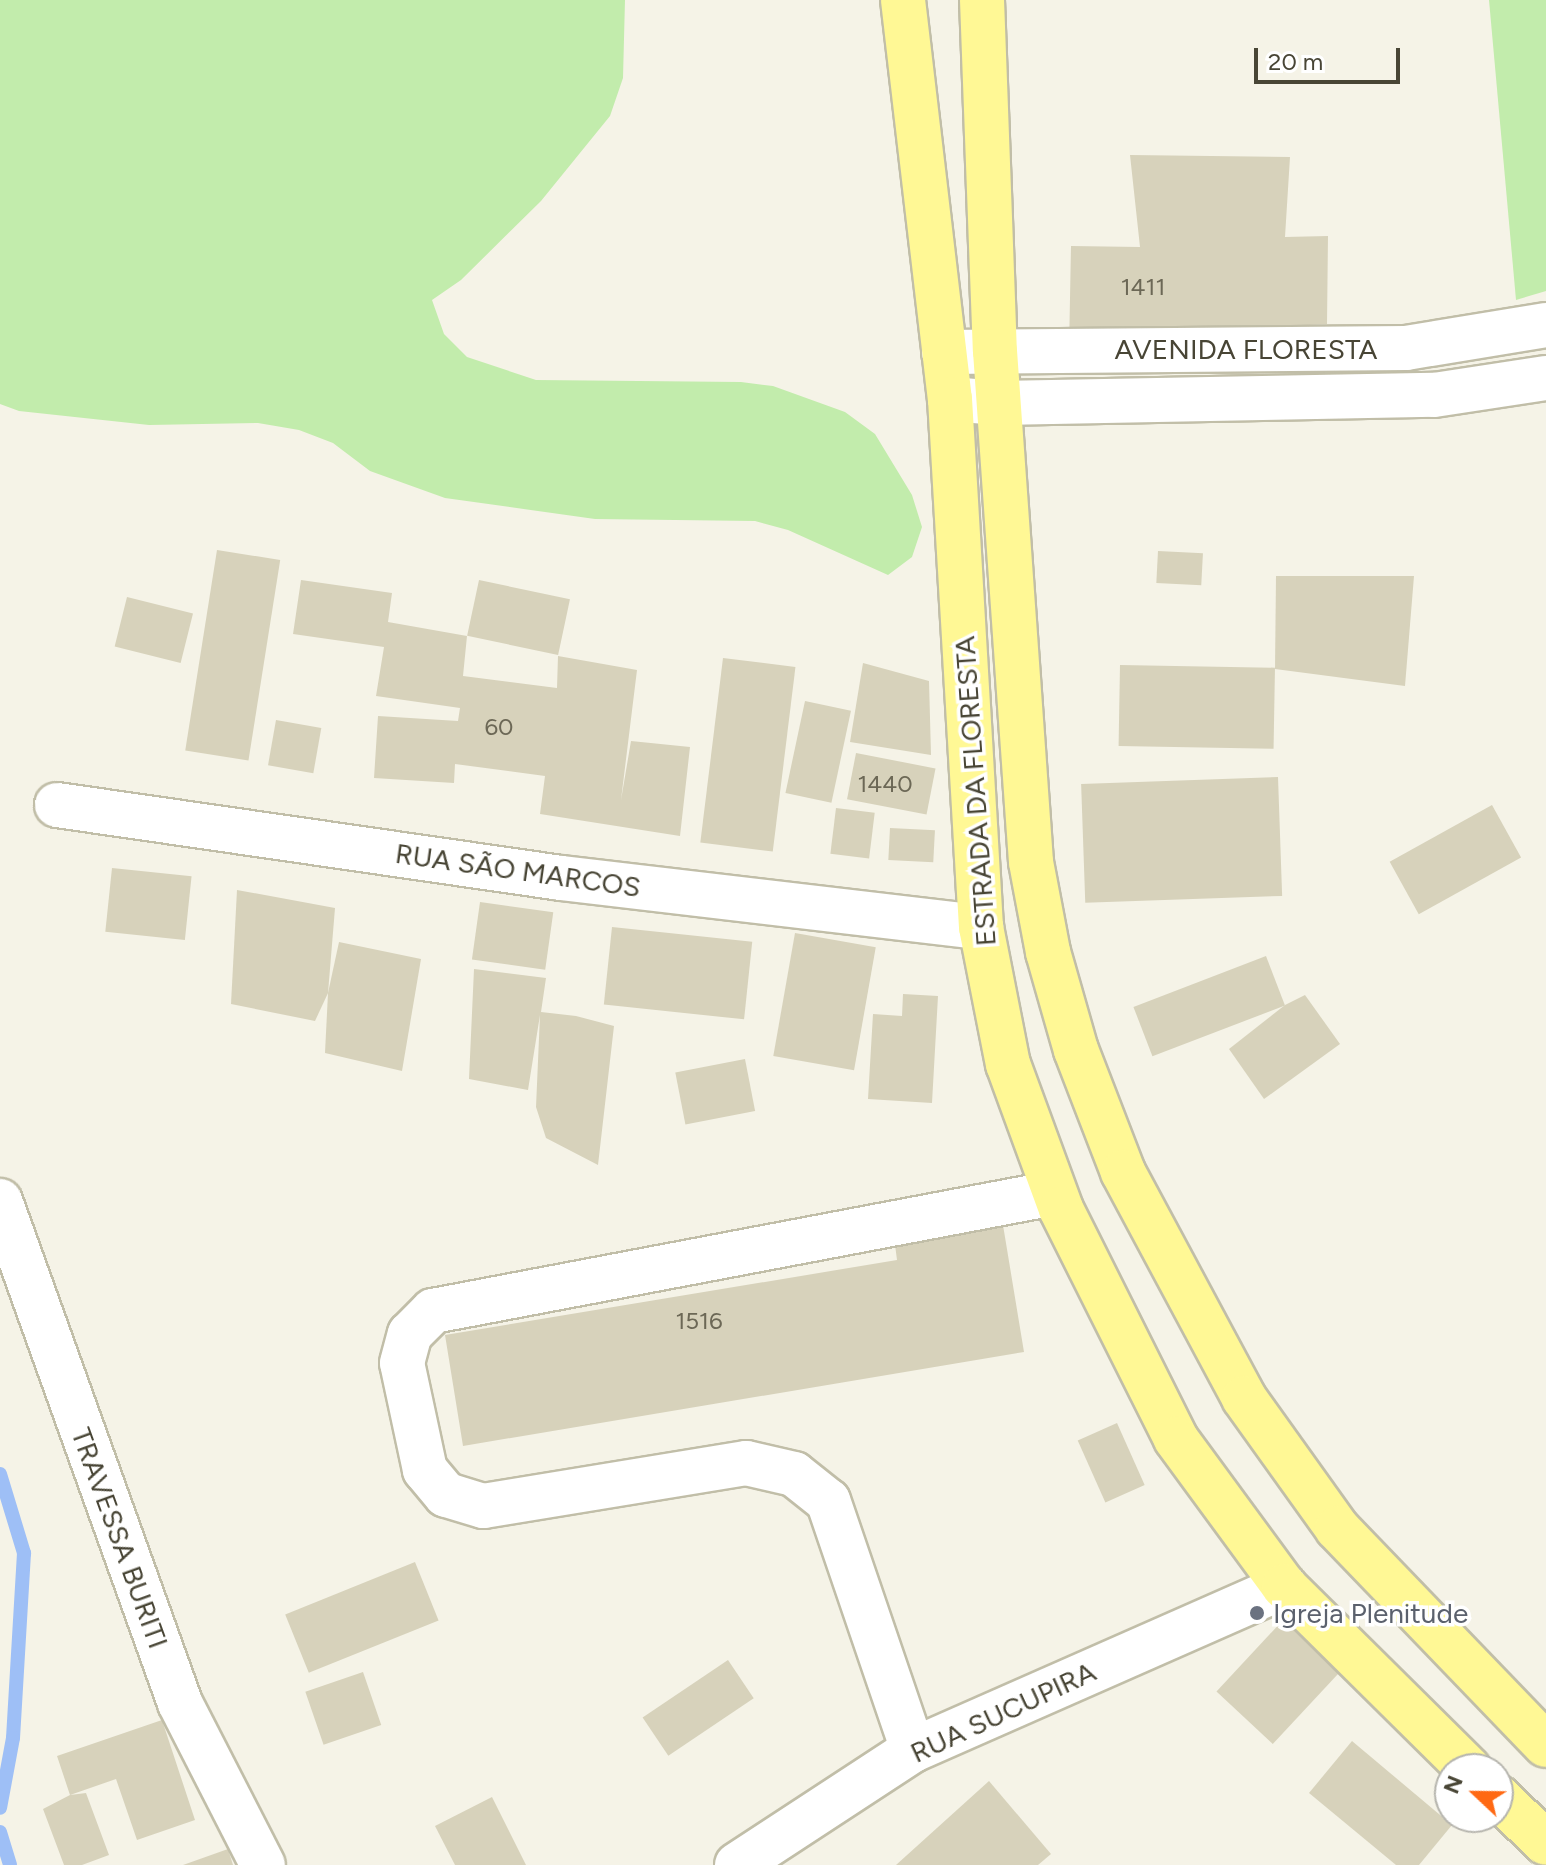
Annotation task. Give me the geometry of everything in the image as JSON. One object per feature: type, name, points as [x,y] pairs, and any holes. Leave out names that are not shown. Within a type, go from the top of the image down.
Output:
[{"type":"main road","name":"ESTRADA DA FLORESTA","points":[[903,0],[950,399],[981,927],[1008,1064],[1054,1193],[1176,1439],[1284,1586],[1453,1753]]},
{"type":"main road","name":"ESTRADA DA FLORESTA","points":[[982,0],[995,351],[1031,862],[1048,952],[1076,1050],[1123,1172],[1244,1398],[1337,1528],[1546,1745]]},
{"type":"main road","points":[[1514,1812],[1546,1843]]},
{"type":"street","name":"AVENIDA FLORESTA","points":[[944,352],[1406,348],[1546,325]]},
{"type":"street","name":"AVENIDA FLORESTA","points":[[950,399],[999,403],[1434,395],[1546,378]]},
{"type":"street","name":"RUA SÃO MARCOS","points":[[57,805],[561,878],[981,927]]},
{"type":"street","points":[[913,1750],[828,1501],[794,1474],[746,1463],[483,1506],[446,1495],[425,1470],[402,1363],[410,1334],[433,1311],[1054,1193]]},
{"type":"street","name":"TRAVESSA BURITI","points":[[0,1201],[180,1703],[263,1865]]},
{"type":"street","name":"RUA SUCUPIRA","points":[[737,1865],[913,1750],[1284,1586]]},
{"type":"green space","points":[[0,0],[625,0],[623,78],[610,116],[541,201],[461,280],[432,300],[444,334],[467,357],[536,380],[741,382],[773,386],[845,412],[875,434],[912,495],[922,527],[912,557],[888,575],[788,530],[755,521],[595,519],[445,498],[370,471],[333,443],[299,430],[258,423],[149,425],[19,411],[0,404]]},
{"type":"green space","points":[[1489,0],[1546,0],[1546,291],[1516,300]]},
{"type":"building","points":[[1130,155],[1290,157],[1285,237],[1328,236],[1327,324],[1242,329],[1069,350],[1071,246],[1140,247]]},
{"type":"building","points":[[217,550],[280,560],[248,761],[185,751]]},
{"type":"building","points":[[1158,551],[1203,553],[1201,585],[1156,583]]},
{"type":"building","points":[[1276,576],[1414,576],[1405,686],[1275,669]]},
{"type":"building","points":[[301,580],[392,593],[388,622],[467,636],[463,676],[557,688],[558,656],[637,670],[621,800],[631,741],[690,747],[680,836],[540,814],[545,776],[455,764],[454,783],[374,778],[378,716],[458,721],[460,708],[376,696],[384,647],[293,634]]},
{"type":"building","points":[[479,580],[570,599],[558,655],[467,636]]},
{"type":"building","points":[[127,597],[193,613],[181,663],[115,646]]},
{"type":"building","points":[[723,658],[795,667],[773,852],[700,843]]},
{"type":"building","points":[[863,663],[929,681],[931,755],[850,742]]},
{"type":"building","points":[[1120,665],[1275,668],[1274,749],[1119,746]]},
{"type":"building","points":[[805,701],[851,711],[831,803],[785,793]]},
{"type":"building","points":[[276,720],[321,728],[313,773],[268,765]]},
{"type":"building","points":[[856,753],[936,768],[927,815],[847,799]]},
{"type":"building","points":[[1278,777],[1282,896],[1085,903],[1081,784]]},
{"type":"building","points":[[1492,805],[1521,857],[1419,914],[1390,862]]},
{"type":"building","points":[[836,808],[875,813],[869,858],[830,854]]},
{"type":"building","points":[[890,828],[935,830],[933,862],[888,860]]},
{"type":"building","points":[[112,868],[192,876],[185,940],[105,932]]},
{"type":"building","points":[[237,890],[335,908],[328,993],[315,1021],[231,1004]]},
{"type":"building","points":[[480,902],[553,912],[545,970],[472,959]]},
{"type":"building","points":[[612,927],[752,942],[744,1019],[604,1005]]},
{"type":"building","points":[[795,933],[876,947],[854,1070],[773,1056]]},
{"type":"building","points":[[339,942],[421,959],[402,1071],[325,1053],[328,993]]},
{"type":"building","points":[[1266,956],[1285,1005],[1152,1056],[1133,1007]]},
{"type":"building","points":[[474,969],[546,978],[541,1012],[576,1016],[614,1026],[598,1165],[546,1138],[536,1107],[540,1015],[528,1090],[469,1079]]},
{"type":"building","points":[[903,994],[938,996],[932,1103],[868,1099],[873,1014],[902,1016]]},
{"type":"building","points":[[1305,995],[1340,1044],[1264,1099],[1229,1049],[1285,1005]]},
{"type":"building","points":[[745,1059],[755,1111],[685,1125],[675,1073]]},
{"type":"building","points":[[1002,1219],[1024,1352],[463,1446],[445,1335],[897,1260],[894,1237]]},
{"type":"building","points":[[1117,1423],[1145,1485],[1105,1503],[1078,1440]]},
{"type":"building","points":[[415,1562],[439,1620],[309,1673],[285,1614]]},
{"type":"building","points":[[1284,1619],[1340,1672],[1273,1744],[1216,1691]]},
{"type":"building","points":[[728,1660],[754,1698],[668,1756],[643,1718]]},
{"type":"building","points":[[363,1672],[381,1725],[324,1745],[305,1692]]},
{"type":"building","points":[[162,1720],[195,1820],[137,1840],[116,1779],[70,1795],[57,1756]]},
{"type":"building","points":[[1352,1741],[1434,1810],[1434,1833],[1445,1833],[1419,1865],[1396,1865],[1309,1793]]},
{"type":"building","points":[[989,1781],[1051,1854],[1038,1865],[896,1865]]},
{"type":"building","points":[[86,1793],[109,1855],[82,1865],[64,1865],[43,1809],[70,1795]]},
{"type":"building","points":[[492,1797],[526,1865],[455,1865],[435,1826]]},
{"type":"building","points":[[228,1849],[233,1865],[183,1865]]},
{"type":"waterway","points":[[0,1474],[24,1553],[13,1738],[0,1808]]},
{"type":"waterway","points":[[0,1832],[10,1865]]},
{"type":"place","name":"Igreja Plenitude","points":[[1257,1613]]}]
